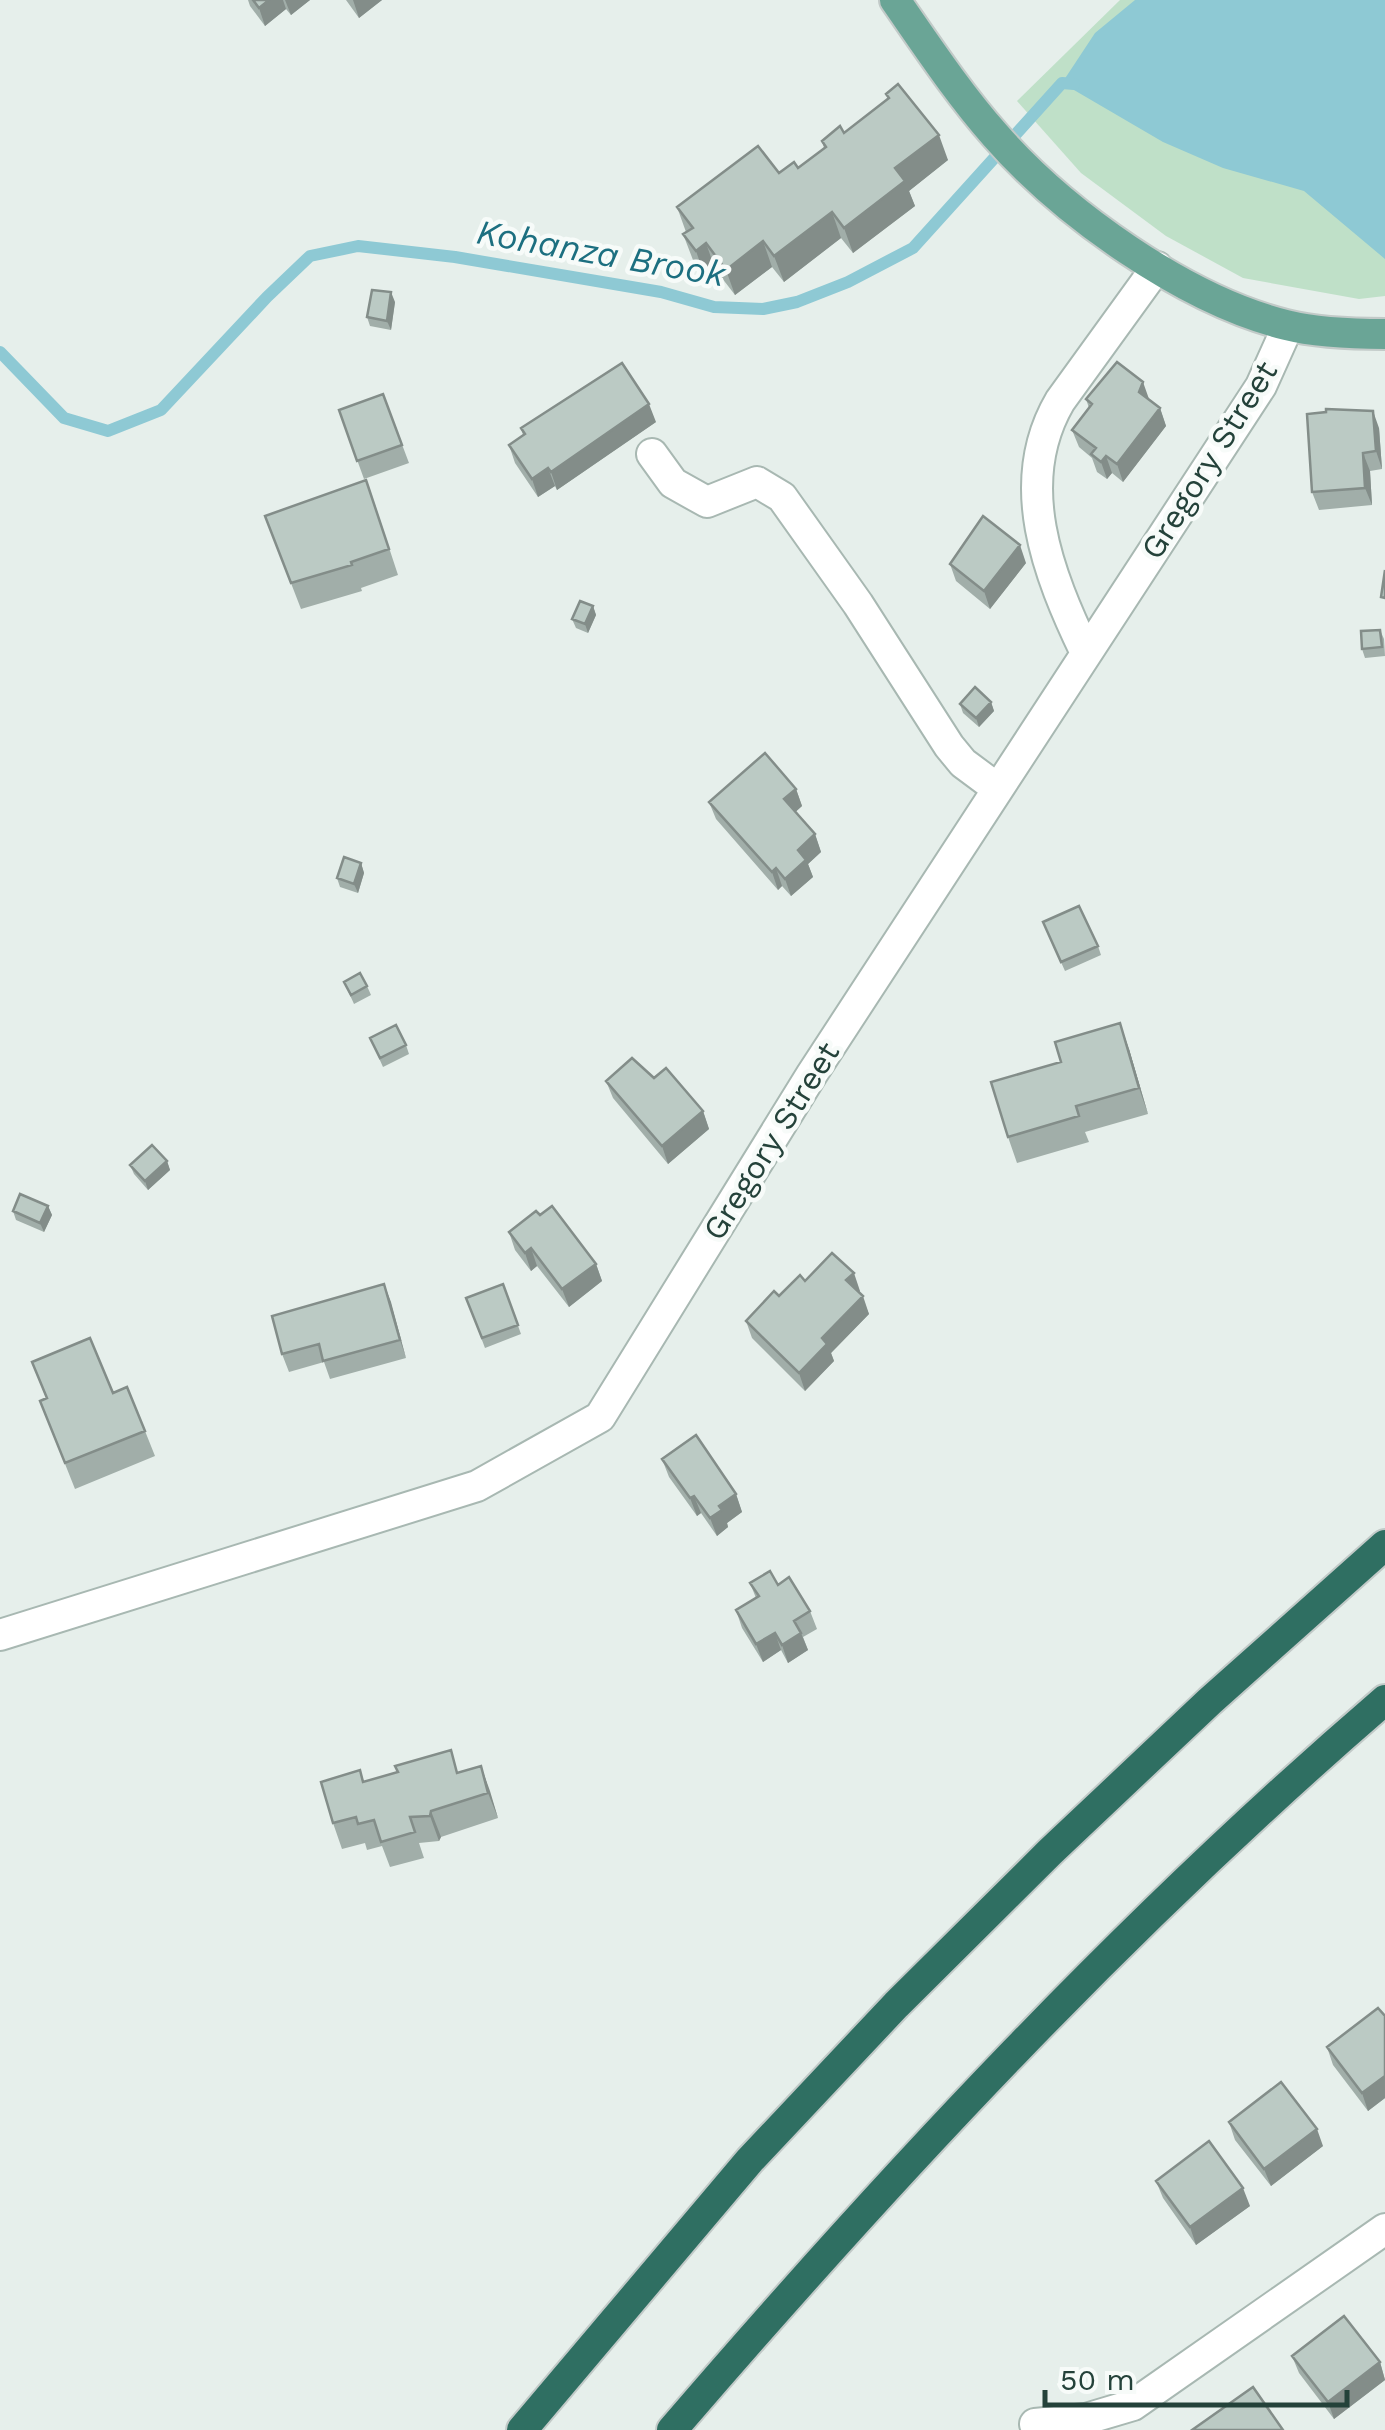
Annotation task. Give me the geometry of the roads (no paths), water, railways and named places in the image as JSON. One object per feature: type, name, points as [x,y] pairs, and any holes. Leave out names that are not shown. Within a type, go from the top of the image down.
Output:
[{"type":"highway","points":[[522,2430],[750,2160],[896,2005],[1210,1701],[1385,1545]]},
{"type":"highway","points":[[672,2430],[865,2210],[974,2094],[1190,1879],[1385,1700]]},
{"type":"main road","points":[[896,0],[952,84],[1020,162],[1068,203],[1158,267],[1230,306],[1288,326],[1385,334]]},
{"type":"street","points":[[1086,653],[1064,608],[1048,559],[1036,504],[1039,449],[1060,401],[1158,267]]},
{"type":"street","name":"Gregory Street","points":[[2,1631],[477,1486],[600,1417],[812,1074],[1261,386],[1288,326]]},
{"type":"street","points":[[652,454],[673,483],[708,502],[757,482],[782,497],[858,604],[949,746],[962,762],[998,789]]},
{"type":"street","points":[[1035,2424],[1086,2418],[1132,2405],[1385,2229]]},
{"type":"water","points":[[1135,0],[1385,0],[1385,259],[1304,191],[1223,168],[1163,142],[1062,83],[1095,33]]},
{"type":"waterway","name":"Kohanza Brook","points":[[0,352],[64,418],[108,431],[161,410],[310,256],[358,246],[455,257],[661,292],[714,307],[763,309],[797,302],[848,282],[913,248],[1062,83],[1074,84]]}]
